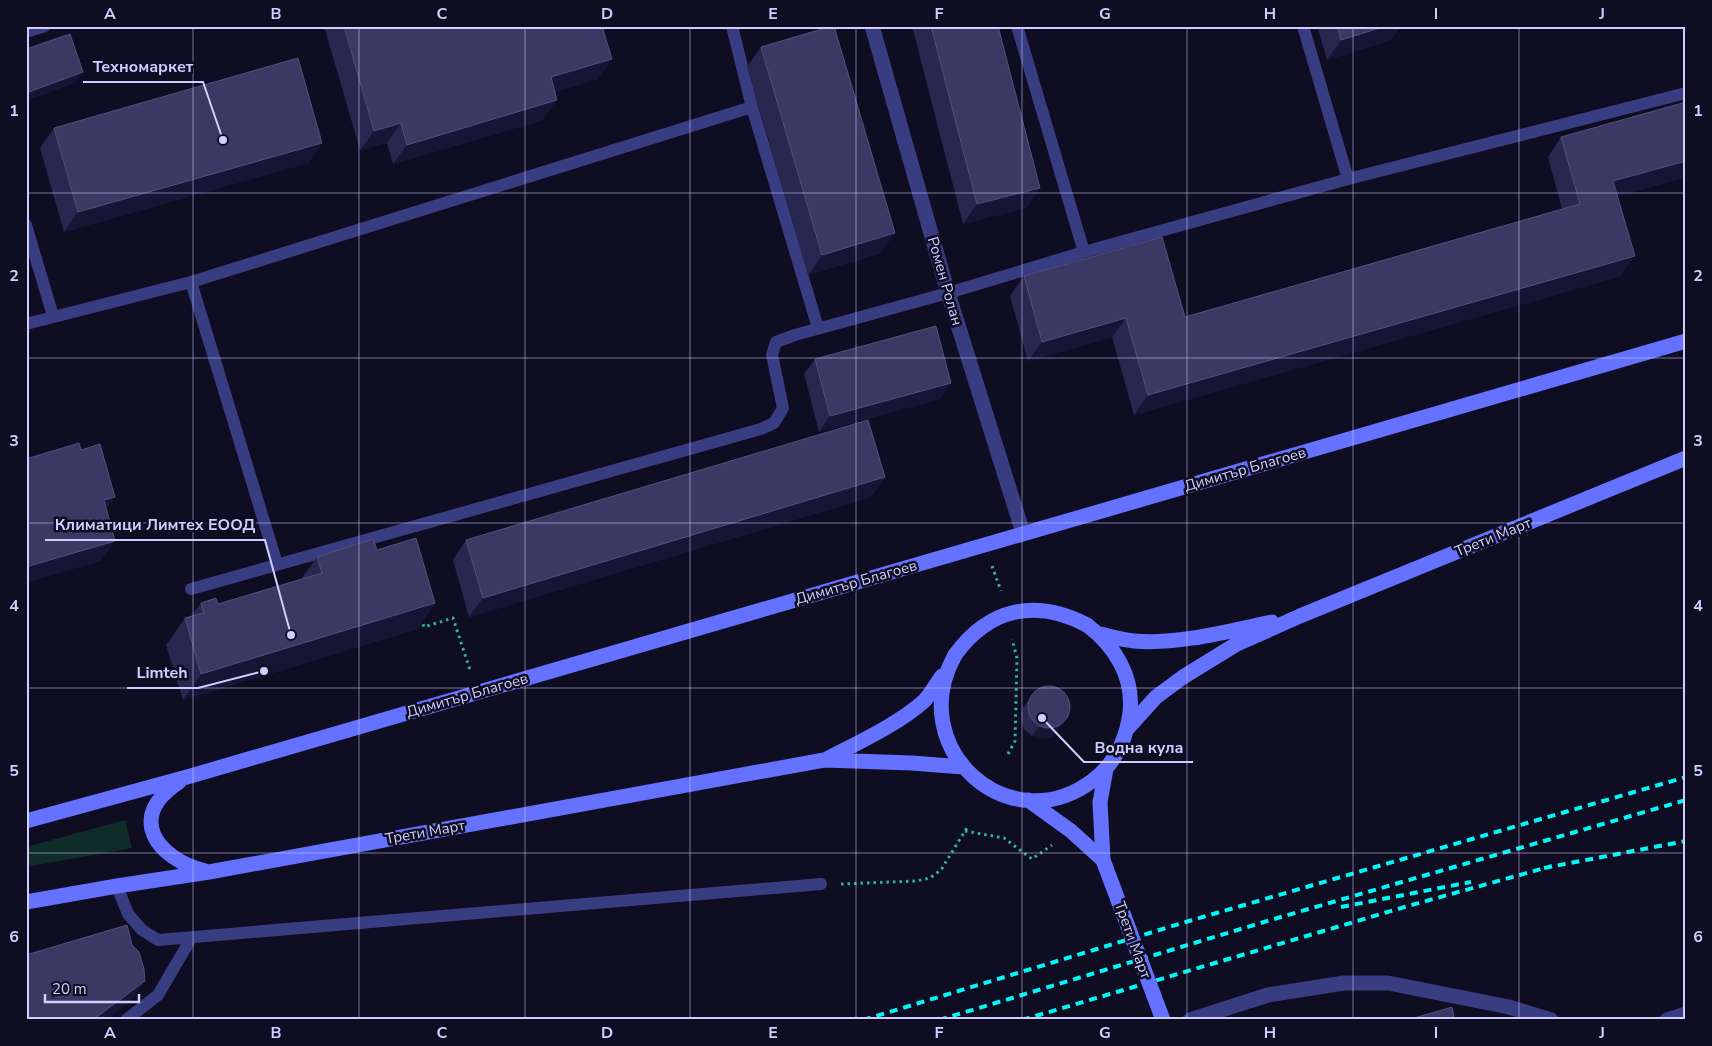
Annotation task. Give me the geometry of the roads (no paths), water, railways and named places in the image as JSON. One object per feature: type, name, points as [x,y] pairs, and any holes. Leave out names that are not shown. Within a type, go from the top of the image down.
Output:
[{"type":"street","name":"Ромен Ролан","points":[[872,26],[948,293],[1024,533]]},
{"type":"street","name":"Димитър Благоев","points":[[26,821],[187,777],[1686,341]]},
{"type":"street","name":"Трети Март","points":[[1128,728],[1156,697],[1235,645],[1300,616],[1686,458]]},
{"type":"street","name":"Трети Март","points":[[824,760],[877,732],[925,700],[964,643],[987,623],[1000,616],[1015,612],[1045,610],[1060,612],[1093,629],[1132,641],[1155,642],[1211,634],[1300,616]]},
{"type":"street","points":[[951,662],[941,694],[942,720],[949,745],[963,767],[992,790],[1028,800],[1052,798],[1076,791],[1106,769],[1120,750],[1128,728],[1131,702],[1127,677],[1116,654],[1093,629]]},
{"type":"street","name":"Трети Март","points":[[26,902],[209,872],[824,760],[963,767]]},
{"type":"street","name":"Трети Март","points":[[1106,769],[1100,802],[1103,860],[1163,1020]]},
{"type":"street","points":[[187,777],[172,787],[154,806],[150,817],[151,828],[156,840],[176,860],[188,866],[209,872]]},
{"type":"street","name":"Трети Март","points":[[1028,800],[1072,831],[1103,860]]},
{"type":"street","points":[[1190,1020],[1268,995],[1344,982],[1388,983],[1509,1008],[1551,1020]]},
{"type":"street","points":[[1667,1020],[1686,1014]]},
{"type":"lane","points":[[26,32],[46,26]]},
{"type":"lane","points":[[732,26],[752,107],[818,328]]},
{"type":"lane","points":[[1017,26],[1084,252]]},
{"type":"lane","points":[[1303,26],[1348,178]]},
{"type":"lane","points":[[191,589],[761,429],[774,423],[783,408],[772,355],[776,342],[818,328],[948,293],[1084,252],[1348,178],[1686,93]]},
{"type":"lane","points":[[26,324],[191,282],[752,107]]},
{"type":"lane","points":[[26,226],[53,316]]},
{"type":"lane","points":[[191,282],[277,564]]},
{"type":"lane","points":[[117,886],[128,914],[142,930],[158,940],[821,884]]},
{"type":"lane","points":[[126,1020],[158,995],[192,937]]},
{"type":"railway","points":[[863,1020],[1189,921],[1686,777]]},
{"type":"railway","points":[[939,1020],[1274,919],[1686,800]]},
{"type":"railway","points":[[1544,868],[1686,841]]},
{"type":"railway","points":[[1022,1020],[1408,906],[1552,866]]},
{"type":"railway","points":[[1341,907],[1471,882]]},
{"type":"place","name":"Техномаркет","points":[[223,140]]},
{"type":"place","name":"Климатици Лимтех ЕООД","points":[[291,635]]},
{"type":"place","name":"Limteh","points":[[264,671]]},
{"type":"place","name":"Водна кула","points":[[1042,718]]}]
